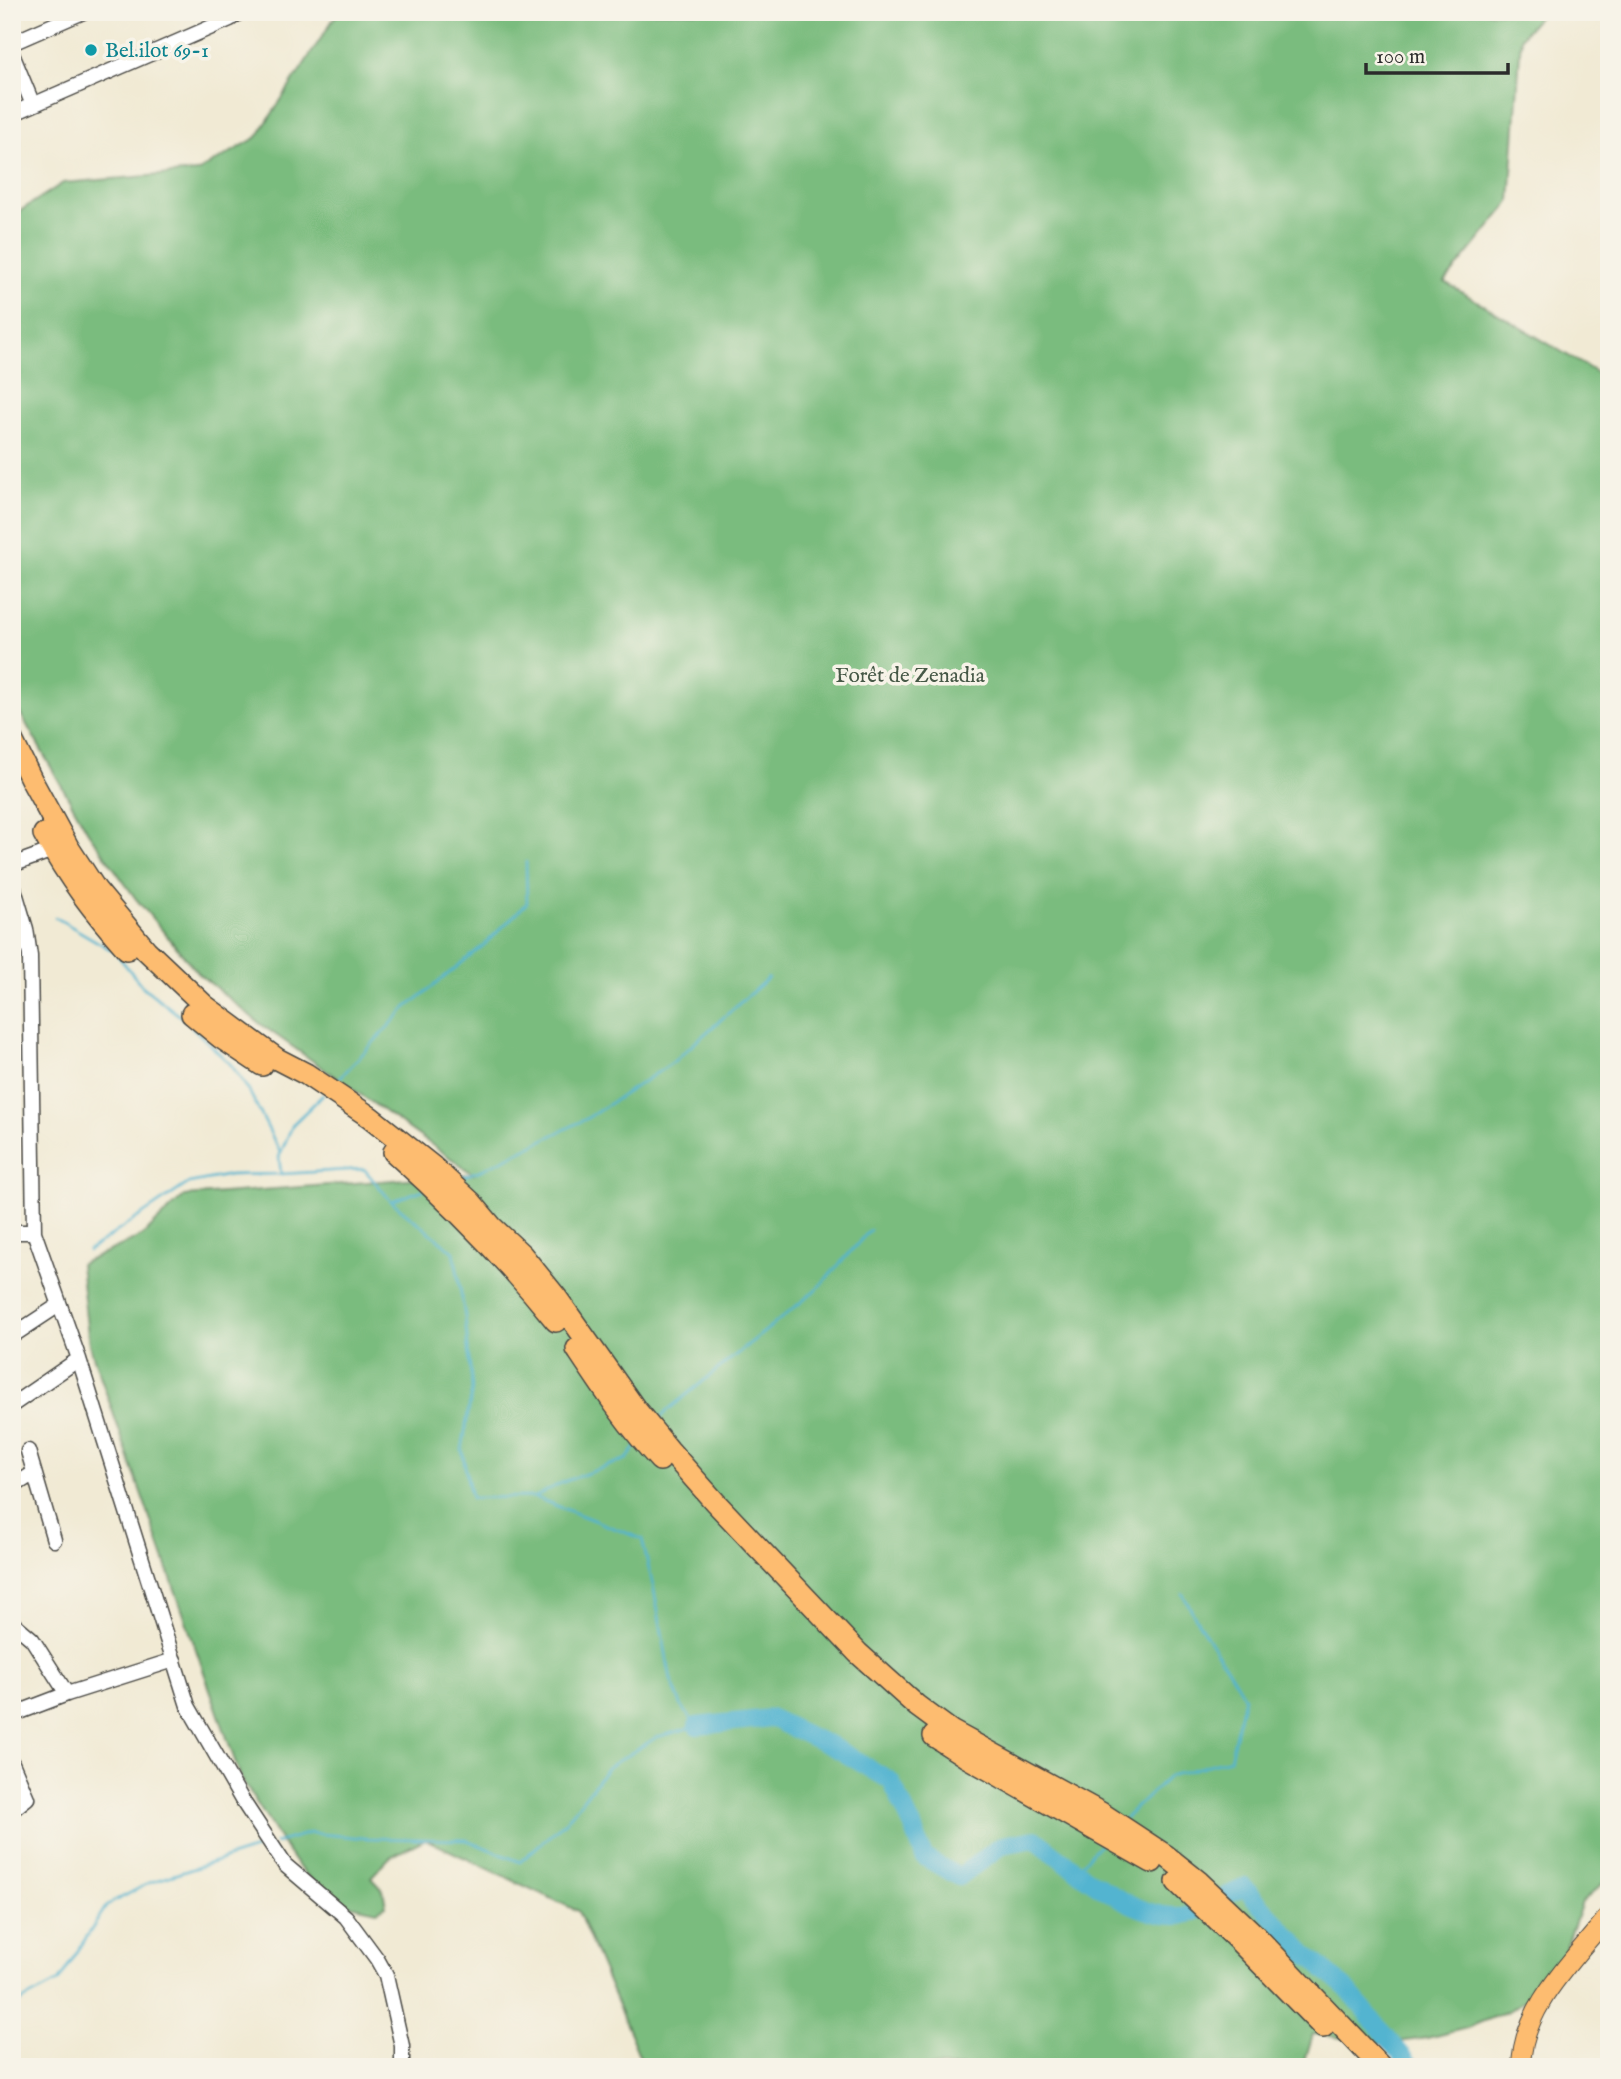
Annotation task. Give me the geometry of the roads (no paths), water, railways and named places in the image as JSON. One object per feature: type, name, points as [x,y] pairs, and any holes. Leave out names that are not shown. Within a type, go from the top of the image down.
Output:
[{"type":"highway","points":[[12,740],[68,847],[96,890],[146,950],[205,1006],[277,1059],[370,1117],[433,1167],[471,1202],[492,1227],[522,1255],[636,1410],[669,1450],[858,1653],[917,1706],[951,1731],[1101,1813],[1165,1855],[1199,1882],[1256,1936],[1381,2067]]},
{"type":"highway","points":[[12,773],[64,870],[135,958],[194,1015],[249,1057],[359,1124],[390,1148],[468,1222],[502,1257],[559,1325],[614,1406],[639,1437],[874,1688],[918,1725],[956,1751],[1145,1857],[1179,1883],[1361,2067]]},
{"type":"main road","points":[[1521,2067],[1526,2036],[1537,2009],[1552,1985],[1609,1915]]},
{"type":"street","points":[[12,43],[83,12]]},
{"type":"street","points":[[12,114],[230,19],[240,12]]},
{"type":"street","points":[[12,54],[33,105]]},
{"type":"street","points":[[12,865],[53,850]]},
{"type":"street","points":[[12,882],[26,929],[30,956],[34,1231],[79,1359],[188,1706],[242,1800],[285,1865],[346,1917],[377,1959],[386,1975],[402,2046],[402,2067]]},
{"type":"street","points":[[12,1231],[34,1231]]},
{"type":"street","points":[[12,1336],[59,1305]]},
{"type":"street","points":[[12,1405],[79,1359]]},
{"type":"street","points":[[28,1451],[54,1540]]},
{"type":"street","points":[[12,1487],[34,1472]]},
{"type":"street","points":[[12,1622],[32,1639],[67,1694]]},
{"type":"street","points":[[12,1715],[67,1694],[174,1660]]},
{"type":"street","points":[[12,1763],[27,1798],[12,1810]]},
{"type":"waterway","points":[[335,1083],[406,1008],[484,945],[527,903],[526,862]]},
{"type":"waterway","points":[[55,917],[115,952],[142,986],[185,1020]]},
{"type":"waterway","points":[[459,1178],[484,1169],[586,1119],[672,1063],[768,978]]},
{"type":"waterway","points":[[192,1027],[232,1066],[249,1091],[280,1152]]},
{"type":"waterway","points":[[281,1174],[279,1157],[293,1124],[323,1095]]},
{"type":"waterway","points":[[88,1251],[189,1183],[230,1175],[364,1169],[391,1201],[454,1252],[465,1317],[472,1389],[462,1450],[471,1498],[534,1497],[642,1539],[671,1680],[682,1707],[697,1726],[657,1737],[608,1767],[566,1821],[520,1862],[467,1840],[365,1838],[310,1833],[275,1843]]},
{"type":"waterway","points":[[391,1201],[423,1190]]},
{"type":"waterway","points":[[657,1422],[669,1409],[816,1290],[870,1230]]},
{"type":"waterway","points":[[535,1497],[563,1482],[627,1459],[637,1446]]},
{"type":"waterway","points":[[1125,1818],[1169,1776],[1230,1759],[1244,1697],[1183,1594]]},
{"type":"waterway","points":[[697,1726],[771,1718],[839,1750],[891,1781],[924,1857],[959,1877],[1002,1845],[1035,1839],[1103,1889],[1142,1909],[1161,1914],[1185,1915],[1244,1887],[1305,1953],[1347,1989],[1412,2067]]},
{"type":"waterway","points":[[1076,1870],[1101,1843]]},
{"type":"waterway","points":[[12,2006],[58,1982],[107,1905],[151,1882],[265,1846]]},
{"type":"place","name":"Bel.ilot 69-1","points":[[91,50]]},
{"type":"park label","name":"Forêt de Zenadia","points":[[910,675]]}]
